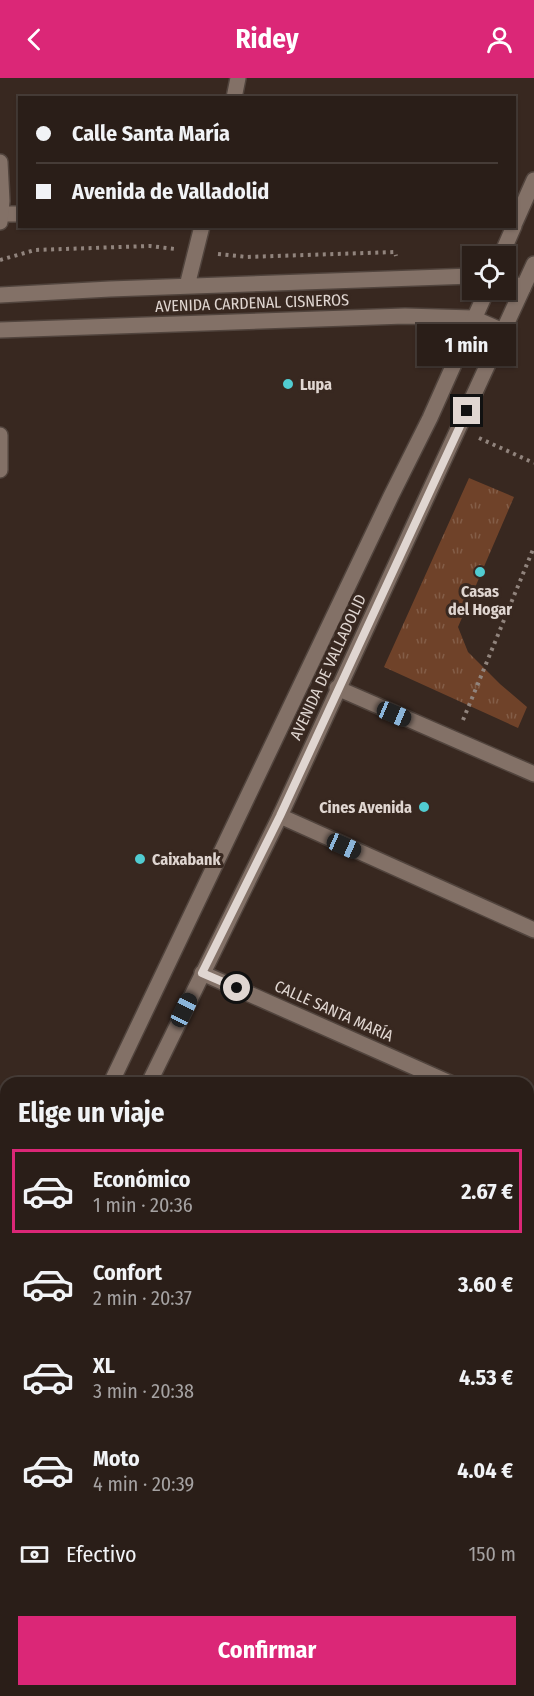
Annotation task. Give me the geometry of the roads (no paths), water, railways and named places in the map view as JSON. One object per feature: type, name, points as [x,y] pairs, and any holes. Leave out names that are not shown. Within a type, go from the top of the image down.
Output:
[{"type":"street","points":[[234,96],[238,78]]},
{"type":"street","points":[[0,162],[0,222]]},
{"type":"street","points":[[516,221],[534,180]]},
{"type":"street","points":[[1,214],[18,214]]},
{"type":"street","points":[[187,286],[202,228]]},
{"type":"street","points":[[505,246],[513,228]]},
{"type":"street","name":"AVENIDA DE VALLADOLID","points":[[152,1077],[280,816],[534,264]]},
{"type":"street","name":"AVENIDA CARDENAL CISNEROS","points":[[0,295],[462,276]]},
{"type":"street","points":[[516,285],[523,288]]},
{"type":"street","name":"AVENIDA DE VALLADOLID","points":[[114,1077],[430,418],[482,300]]},
{"type":"street","name":"AVENIDA CARDENAL CISNEROS","points":[[0,330],[405,316],[473,318],[503,331]]},
{"type":"street","points":[[0,435],[0,470]]},
{"type":"street","points":[[338,688],[534,774]]},
{"type":"street","points":[[280,816],[534,930]]},
{"type":"street","name":"CALLE SANTA MARÍA","points":[[202,973],[436,1077]]},
{"type":"place","name":"Lupa","points":[[288,384]]},
{"type":"place","name":"Casas del Hogar","points":[[480,572]]},
{"type":"place","name":"Cines Avenida","points":[[424,807]]},
{"type":"place","name":"Caixabank","points":[[140,859]]}]
